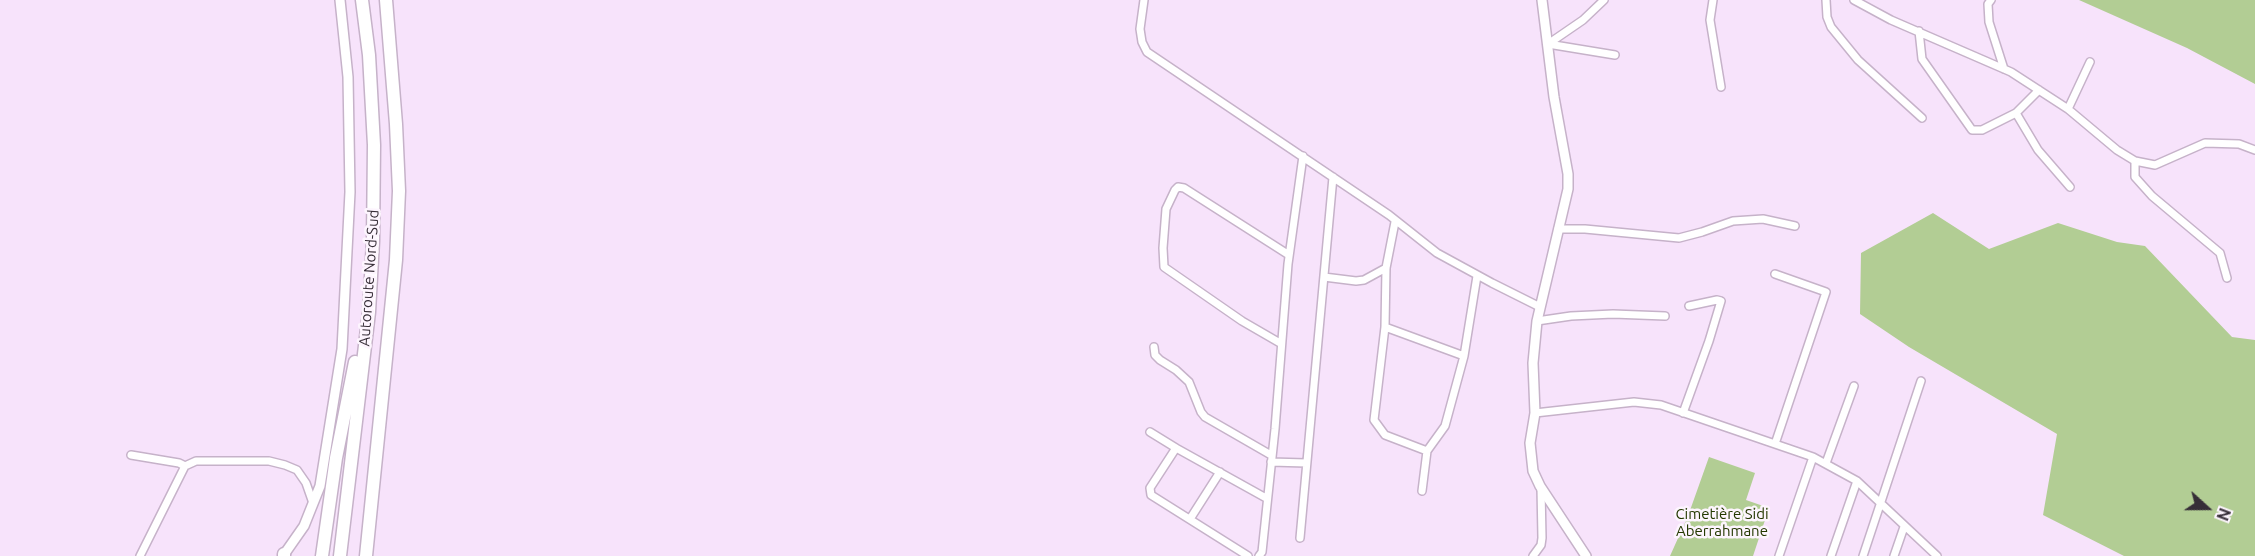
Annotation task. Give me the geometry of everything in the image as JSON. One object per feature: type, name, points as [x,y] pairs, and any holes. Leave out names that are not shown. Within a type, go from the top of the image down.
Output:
[{"type":"highway","name":"Autoroute Nord-Sud","points":[[340,556],[369,312],[373,241],[374,145],[369,56],[362,0]]},
{"type":"highway","name":"Autoroute Nord-Sud","points":[[366,556],[397,249],[399,190],[386,0]]},
{"type":"highway","points":[[322,556],[336,458],[357,350],[369,312]]},
{"type":"street","points":[[284,555],[304,526],[314,505],[325,464],[342,349],[350,192],[348,77],[340,0]]},
{"type":"street","points":[[1144,0],[1140,29],[1142,42],[1147,52],[1303,156],[1437,253],[1540,307]]},
{"type":"street","points":[[1542,0],[1568,174],[1568,189],[1537,321],[1533,363],[1534,413],[1530,443],[1533,471],[1541,488],[1587,556]]},
{"type":"street","points":[[1548,45],[1583,20],[1604,0]]},
{"type":"street","points":[[1713,0],[1710,20],[1721,87]]},
{"type":"street","points":[[1826,0],[1827,17],[1831,27],[1858,60],[1922,118]]},
{"type":"street","points":[[1854,0],[1891,20],[2004,69],[2068,108],[2117,150],[2135,161],[2155,165],[2205,144],[2239,144],[2255,150]]},
{"type":"street","points":[[1991,0],[1988,4],[1989,22],[2004,69]]},
{"type":"street","points":[[1919,31],[1922,59],[1972,130],[1982,130],[2016,113],[2039,90]]},
{"type":"street","points":[[1548,45],[1615,55]]},
{"type":"street","points":[[2068,108],[2090,62]]},
{"type":"street","points":[[2016,113],[2038,150],[2070,187]]},
{"type":"street","points":[[1259,556],[1262,552],[1289,255],[1303,156]]},
{"type":"street","points":[[2135,161],[2135,177],[2152,196],[2220,253],[2227,278]]},
{"type":"street","points":[[1300,538],[1333,177]]},
{"type":"street","points":[[1280,343],[1242,321],[1164,267],[1162,255],[1166,209],[1175,190],[1178,187],[1184,188],[1289,255]]},
{"type":"street","points":[[1558,229],[1679,238],[1733,221],[1762,219],[1795,226]]},
{"type":"street","points":[[1395,222],[1386,268],[1385,327],[1374,420],[1385,435],[1427,451]]},
{"type":"street","points":[[1324,277],[1364,280],[1386,268]]},
{"type":"street","points":[[1775,274],[1826,292],[1775,444]]},
{"type":"street","points":[[1422,491],[1427,451],[1444,426],[1464,356],[1478,276]]},
{"type":"street","points":[[1683,413],[1721,301],[1689,306]]},
{"type":"street","points":[[1537,321],[1571,316],[1613,314],[1665,316]]},
{"type":"street","points":[[1385,327],[1464,356]]},
{"type":"street","points":[[1154,347],[1155,355],[1160,360],[1189,382],[1205,417],[1271,459],[1306,463]]},
{"type":"street","points":[[1863,556],[1921,381]]},
{"type":"street","points":[[1827,463],[1854,386]]},
{"type":"street","points":[[1534,413],[1634,402],[1661,405],[1813,457],[1857,482],[1934,555]]},
{"type":"street","points":[[1150,432],[1266,498]]},
{"type":"street","points":[[1176,448],[1149,492],[1164,504],[1248,556]]},
{"type":"street","points":[[131,455],[170,461],[185,466]]},
{"type":"street","points":[[1779,556],[1813,457]]},
{"type":"street","points":[[140,556],[185,466],[196,461],[268,461],[285,465],[297,470],[306,483],[314,505]]},
{"type":"street","points":[[1190,519],[1220,472]]},
{"type":"street","points":[[1831,556],[1857,482]]},
{"type":"street","points":[[1533,556],[1542,538],[1541,488]]},
{"type":"street","points":[[1894,556],[1904,527]]},
{"type":"green space","points":[[2079,0],[2255,0],[2255,84],[2187,48]]},
{"type":"green space","points":[[1933,213],[1989,249],[2058,223],[2117,242],[2145,246],[2232,337],[2255,340],[2255,556],[2124,556],[2043,515],[2057,434],[1909,347],[1860,314],[1861,253]]},
{"type":"green space","name":"Cimetière Sidi Aberrahmane","points":[[1709,457],[1755,473],[1746,500],[1769,508],[1753,556],[1670,556],[1688,516]]}]
